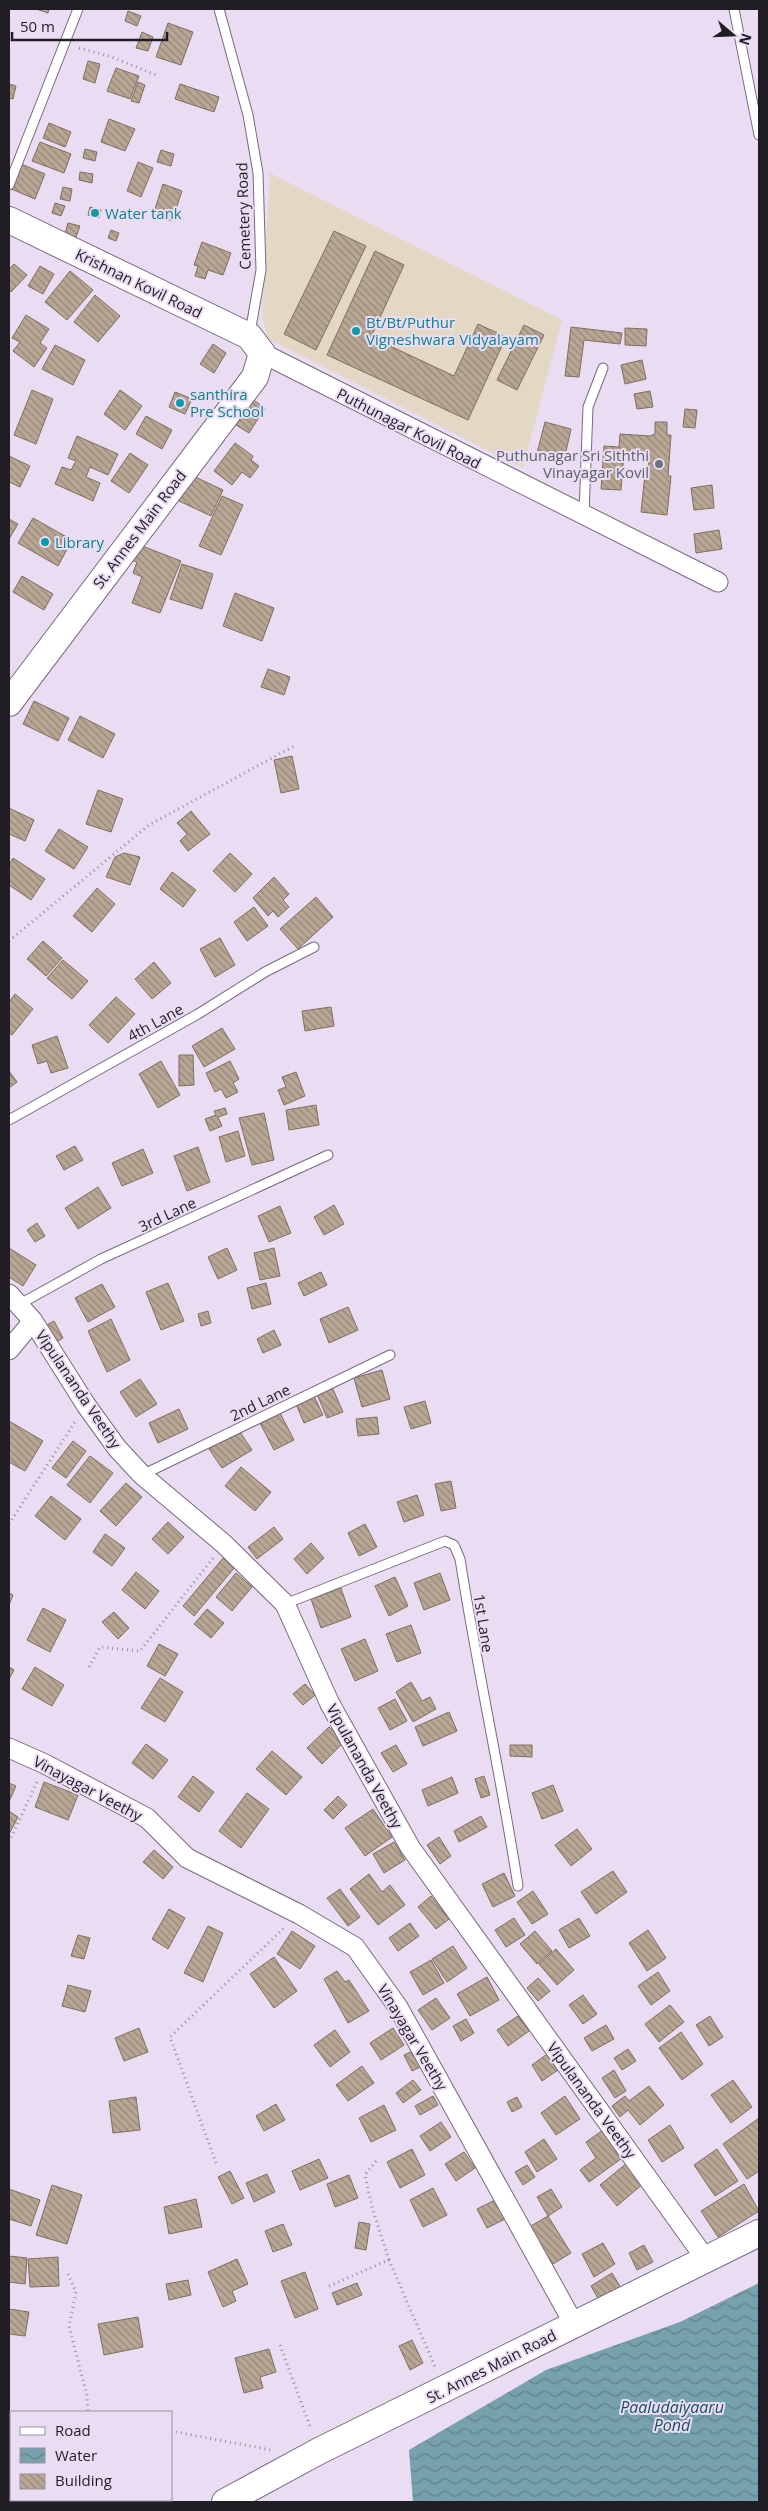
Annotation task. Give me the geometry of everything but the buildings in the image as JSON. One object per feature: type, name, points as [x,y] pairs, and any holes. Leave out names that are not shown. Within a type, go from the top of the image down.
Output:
[{"type":"street","name":"Krishnan Kovil Road","points":[[9,220],[255,345]]},
{"type":"street","name":"Puthunagar Kovil Road","points":[[255,345],[584,516],[718,582]]},
{"type":"street","name":"St. Annes Main Road","points":[[9,703],[255,377],[255,345]]},
{"type":"street","name":"Vipulananda Veethy","points":[[14,1298],[33,1321],[86,1405],[117,1448],[142,1475],[224,1544],[285,1604],[330,1704],[410,1847],[705,2258]]},
{"type":"street","points":[[9,1350],[33,1321]]},
{"type":"street","name":"Vinayagar Veethy","points":[[9,1748],[45,1764],[148,1818],[187,1858],[299,1914],[356,1946],[398,2007],[574,2324]]},
{"type":"street","name":"St. Annes Main Road","points":[[225,2502],[319,2450],[445,2390],[759,2232]]},
{"type":"lane","points":[[9,185],[66,44],[78,9]]},
{"type":"lane","name":"Cemetery Road","points":[[219,9],[248,116],[258,173],[261,270],[255,345]]},
{"type":"lane","points":[[734,9],[759,134]]},
{"type":"lane","points":[[584,516],[588,407],[604,368]]},
{"type":"lane","name":"4th Lane","points":[[9,1120],[198,1014],[265,972],[314,947]]},
{"type":"lane","name":"3rd Lane","points":[[14,1298],[328,1155]]},
{"type":"lane","name":"2nd Lane","points":[[142,1475],[390,1355]]},
{"type":"lane","name":"1st Lane","points":[[285,1604],[445,1542],[454,1545],[460,1558],[476,1659],[505,1805],[518,1886]]},
{"type":"path","points":[[66,44],[109,56],[156,75]]},
{"type":"path","points":[[9,941],[149,825],[294,746]]},
{"type":"path","points":[[9,1524],[86,1405]]},
{"type":"path","points":[[89,1667],[100,1647],[140,1651],[159,1624],[224,1544]]},
{"type":"path","points":[[9,1842],[45,1764]]},
{"type":"path","points":[[216,2163],[170,2038],[299,1914]]},
{"type":"path","points":[[376,2160],[365,2175],[372,2207],[389,2260],[445,2390]]},
{"type":"path","points":[[329,2286],[389,2260]]},
{"type":"path","points":[[68,2274],[76,2292],[69,2326],[87,2396],[88,2411]]},
{"type":"path","points":[[280,2345],[319,2450]]},
{"type":"path","points":[[172,2431],[281,2450]]},
{"type":"shaded area","points":[[270,173],[562,320],[523,468],[268,339],[262,316]]},
{"type":"water","name":"Paaludaiyaaru Pond","points":[[759,2283],[759,2502],[413,2502],[409,2450],[546,2370],[680,2322]]},
{"type":"place","name":"Water tank","points":[[95,213]]},
{"type":"place","name":"Bt/Bt/Puthur Vigneshwara Vidyalayam","points":[[356,331]]},
{"type":"place","name":"santhira Pre School","points":[[180,403]]},
{"type":"place","name":"Puthunagar Sri Siththi Vinayagar Kovil","points":[[659,464]]},
{"type":"place","name":"Library","points":[[45,542]]}]
